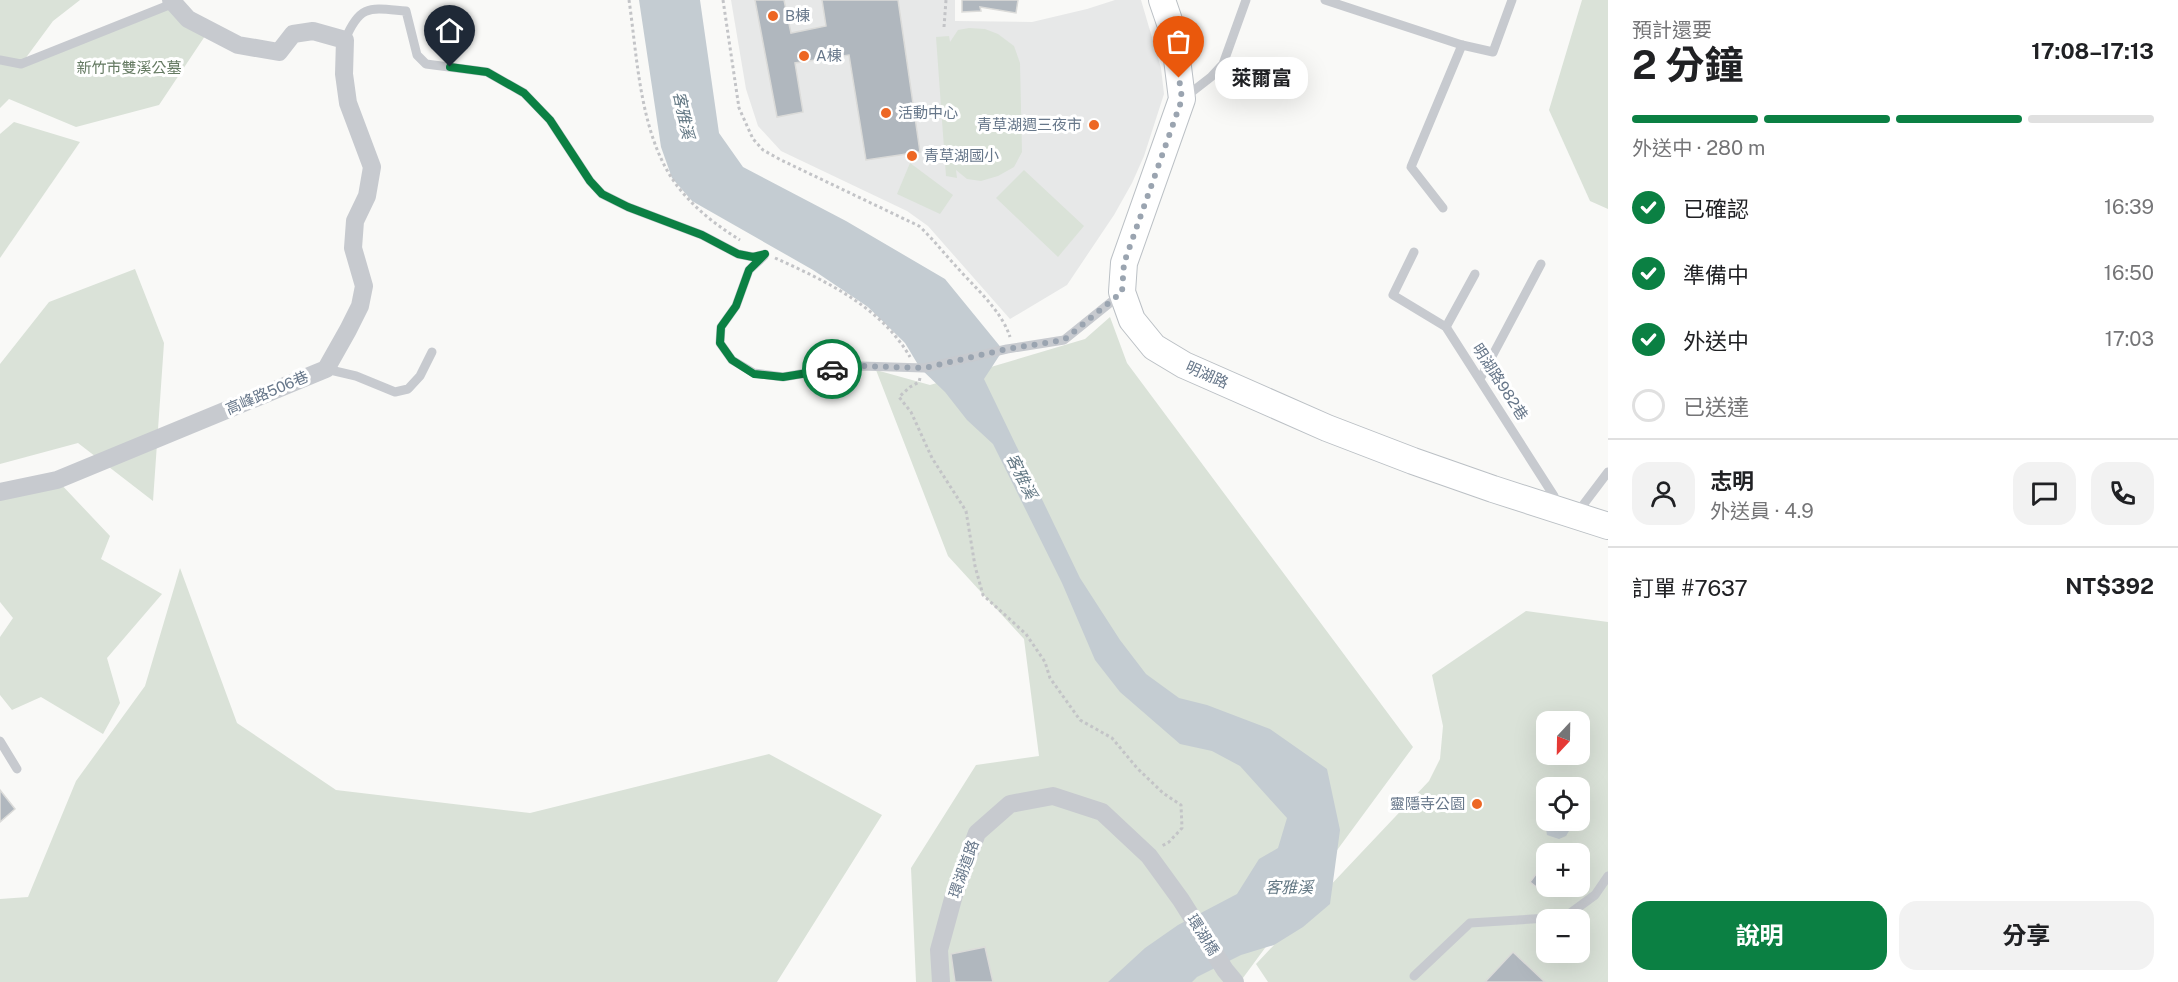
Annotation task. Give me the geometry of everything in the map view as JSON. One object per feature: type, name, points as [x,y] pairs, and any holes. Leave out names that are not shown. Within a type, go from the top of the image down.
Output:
[{"type":"street","name":"明湖路","points":[[1162,0],[1174,35],[1182,99],[1124,263],[1122,292],[1132,320],[1154,347],[1184,365],[1327,428],[1413,461],[1608,526]]},
{"type":"street","points":[[173,2],[188,19],[238,45],[279,52],[293,34],[313,31],[345,40]]},
{"type":"street","name":"高峰路506巷","points":[[0,492],[57,480],[326,369],[360,306],[364,286],[352,248],[355,221],[367,196],[372,167],[348,103],[344,74],[345,40]]},
{"type":"street","name":"環湖道路","points":[[941,982],[939,950],[954,895],[977,833],[1010,804],[1053,796],[1102,812],[1149,856],[1181,900]]},
{"type":"street","name":"環湖橋","points":[[1181,900],[1230,976]]},
{"type":"lane","points":[[1182,99],[1211,77],[1223,64],[1246,0]]},
{"type":"lane","points":[[1325,0],[1462,45],[1493,52],[1512,0]]},
{"type":"lane","points":[[0,60],[21,64],[173,2]]},
{"type":"lane","points":[[345,40],[355,19],[367,11],[379,7],[406,11],[417,55],[426,64],[487,72],[524,93],[550,120],[590,181],[602,194],[628,207],[702,235],[738,254],[753,257],[765,254]]},
{"type":"lane","points":[[1443,208],[1411,167],[1462,45]]},
{"type":"lane","name":"明湖路982巷","points":[[1414,252],[1394,295],[1446,327],[1554,496],[1550,507]]},
{"type":"lane","points":[[765,254],[749,270],[736,306],[721,327],[720,343],[732,360],[754,374],[783,377],[861,366],[919,367],[1010,348],[1064,340],[1122,292]]},
{"type":"lane","points":[[1480,379],[1541,264]]},
{"type":"lane","points":[[1446,327],[1475,274]]},
{"type":"lane","points":[[326,369],[356,376],[395,392],[408,389],[420,376],[432,352]]},
{"type":"lane","points":[[1575,516],[1608,472]]},
{"type":"lane","points":[[0,741],[17,769]]},
{"type":"lane","points":[[1414,976],[1470,922],[1565,917],[1594,895],[1608,876]]},
{"type":"path","points":[[629,0],[651,132],[672,178],[682,192],[722,229],[765,254],[819,279],[876,316],[886,325],[919,367],[919,382],[909,387],[899,397],[911,412],[932,458],[966,511],[975,566],[983,595],[1026,634],[1045,662],[1050,678],[1080,720],[1112,738],[1162,793],[1181,805],[1182,828],[1169,842],[1149,856]]},
{"type":"path","points":[[723,0],[739,108],[753,139],[764,150],[781,160],[919,226],[972,282],[998,316],[1008,333],[1010,348]]},
{"type":"path","points":[[944,27],[946,0]]},
{"type":"shaded area","name":"青草湖國小","points":[[731,0],[955,0],[955,21],[1032,22],[1115,0],[1141,0],[1161,68],[1164,94],[1144,156],[1132,183],[1114,215],[1067,285],[1010,319],[928,226],[907,211],[781,151],[758,126],[746,89]]},
{"type":"green space","name":"新竹市雙溪公墓","points":[[0,0],[80,0],[53,21],[22,63],[174,3],[209,30],[159,105],[76,127],[9,99],[0,108]]},
{"type":"green space","points":[[1582,0],[1608,0],[1608,209],[1590,201],[1549,110]]},
{"type":"green space","points":[[985,29],[998,34],[1014,46],[1020,63],[1022,152],[1014,167],[998,176],[981,181],[967,179],[956,170],[957,178],[946,176],[936,37],[949,36],[950,42],[958,30]]},
{"type":"green space","points":[[14,122],[80,142],[0,258],[0,134]]},
{"type":"green space","points":[[910,163],[953,195],[940,214],[897,194]]},
{"type":"green space","points":[[1024,170],[1084,226],[1058,257],[996,198]]},
{"type":"green space","points":[[135,269],[164,343],[153,501],[78,443],[0,464],[0,364],[49,302]]},
{"type":"green space","points":[[1110,317],[1127,363],[1413,747],[1240,982],[916,982],[911,868],[976,765],[1039,756],[1024,639],[948,556],[876,370],[930,385],[1085,339]]},
{"type":"green space","points":[[57,480],[110,536],[101,559],[162,594],[107,658],[120,703],[103,734],[41,697],[12,710],[0,695],[0,637],[13,618],[0,602],[0,492]]},
{"type":"green space","points":[[180,568],[237,723],[336,790],[530,813],[769,754],[882,815],[777,982],[0,982],[0,899],[28,897],[76,781],[145,686]]},
{"type":"green space","name":"靈隱寺公園","points":[[1526,611],[1608,622],[1608,982],[1268,982],[1256,964],[1429,781],[1440,759],[1443,726],[1432,675]]},
{"type":"water","name":"客雅溪","points":[[639,0],[700,0],[719,133],[743,167],[846,221],[945,279],[1003,350],[984,379],[1080,578],[1120,640],[1146,674],[1179,698],[1207,705],[1270,729],[1327,769],[1340,830],[1330,904],[1303,927],[1274,945],[1241,955],[1197,977],[1192,982],[1108,982],[1145,948],[1178,925],[1237,894],[1259,859],[1278,848],[1287,818],[1240,766],[1212,751],[1180,744],[1120,692],[1095,660],[1062,583],[993,444],[967,420],[945,392],[920,368],[905,343],[868,307],[813,270],[692,201],[672,178],[661,147]]},
{"type":"water","points":[[1546,831],[1569,831],[1566,836],[1559,839],[1547,835]]},
{"type":"building","points":[[755,0],[784,0],[791,33],[826,26],[822,0],[898,0],[920,152],[866,160],[849,55],[795,63],[803,112],[777,117]]},
{"type":"building","points":[[962,0],[1018,0],[1016,13],[980,7],[981,11],[962,12]]},
{"type":"building","points":[[0,790],[15,809],[0,822]]},
{"type":"building","points":[[1536,874],[1536,887],[1530,882]]},
{"type":"building","points":[[985,947],[993,982],[955,982],[951,954]]},
{"type":"building","points":[[1513,952],[1545,982],[1485,982]]},
{"type":"way so far","points":[[832,369],[861,366],[924,368],[1007,349],[1064,340],[1108,304],[1122,292],[1124,263],[1182,99],[1179,78]]},
{"type":"place","name":"B棟","points":[[773,16]]},
{"type":"place","name":"A棟","points":[[804,56]]},
{"type":"place","name":"萊爾富","points":[[1179,78]]},
{"type":"place","name":"活動中心","points":[[886,113]]},
{"type":"place","name":"青草湖週三夜市","points":[[1094,125]]},
{"type":"place","name":"青草湖國小","points":[[912,156]]},
{"type":"place","name":"靈隱寺公園","points":[[1477,804]]},
{"type":"route","points":[[450,67],[487,72],[524,93],[550,120],[590,181],[602,194],[628,207],[702,235],[738,254],[753,257],[765,254],[749,270],[736,306],[721,327],[720,343],[732,360],[754,374],[783,377],[832,369]]}]
